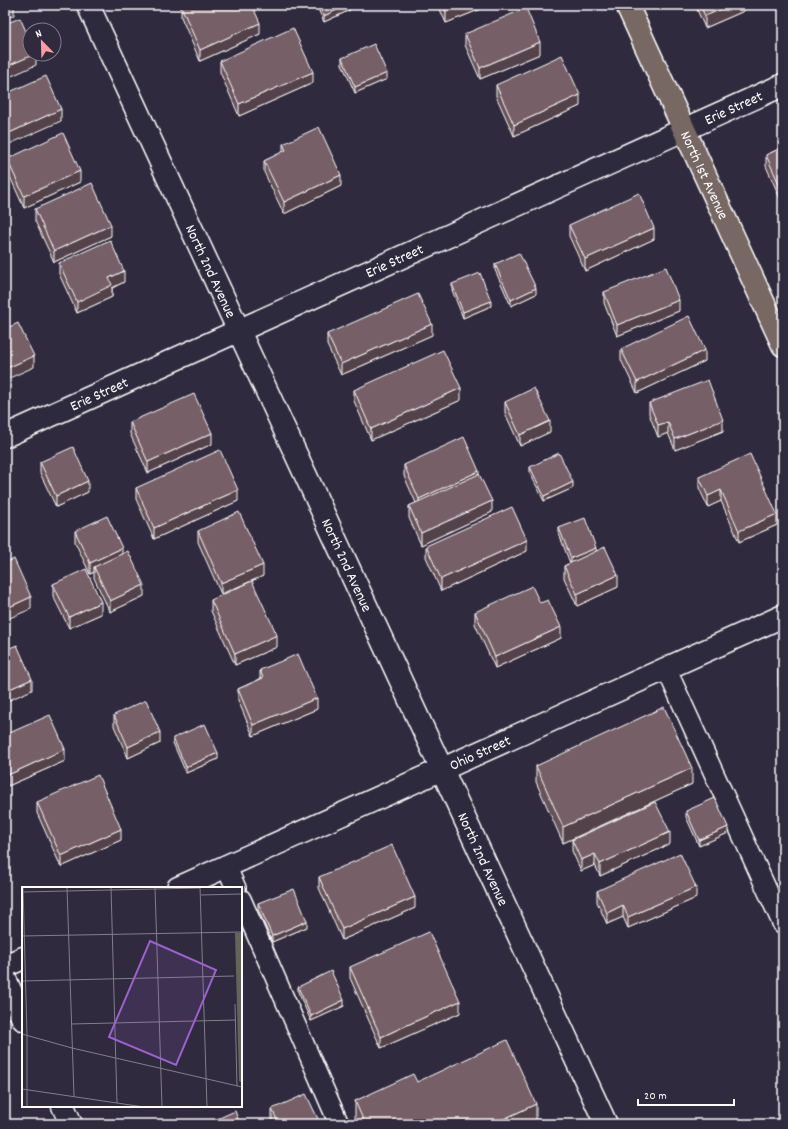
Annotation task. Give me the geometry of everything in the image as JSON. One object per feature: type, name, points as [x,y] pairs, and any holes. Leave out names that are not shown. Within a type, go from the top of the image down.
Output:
[{"type":"main road","name":"North 1st Avenue","points":[[628,5],[783,345]]},
{"type":"street","name":"North 2nd Avenue","points":[[88,5],[606,1124]]},
{"type":"street","name":"Erie Street","points":[[5,436],[783,85]]},
{"type":"street","name":"Ohio Street","points":[[180,887],[783,616]]},
{"type":"street","points":[[5,966],[22,958]]},
{"type":"street","points":[[5,980],[22,1017]]},
{"type":"street","points":[[63,1107],[71,1124]]},
{"type":"lane","points":[[666,668],[783,924]]},
{"type":"lane","points":[[226,866],[236,887]]},
{"type":"lane","points":[[242,902],[339,1124]]},
{"type":"building","points":[[5,5],[12,5],[5,8]]},
{"type":"building","points":[[252,5],[260,23],[200,50],[181,6]]},
{"type":"building","points":[[318,5],[347,5],[324,16]]},
{"type":"building","points":[[443,5],[463,5],[446,12]]},
{"type":"building","points":[[700,5],[731,5],[705,16]]},
{"type":"building","points":[[526,8],[540,42],[480,68],[465,34]]},
{"type":"building","points":[[20,18],[22,22],[22,60],[5,67],[5,24]]},
{"type":"building","points":[[293,28],[313,72],[239,104],[220,61]]},
{"type":"building","points":[[374,44],[387,73],[355,87],[342,58]]},
{"type":"building","points":[[562,55],[580,95],[514,125],[496,85]]},
{"type":"building","points":[[46,76],[61,109],[5,135],[5,94]]},
{"type":"building","points":[[319,127],[341,175],[284,202],[264,161],[286,150],[283,144]]},
{"type":"building","points":[[63,133],[80,171],[24,196],[7,159]]},
{"type":"building","points":[[783,147],[783,193],[766,155]]},
{"type":"building","points":[[92,183],[111,225],[54,251],[35,209]]},
{"type":"building","points":[[639,193],[654,228],[585,259],[569,225]]},
{"type":"building","points":[[110,240],[124,271],[109,278],[112,285],[77,302],[59,263]]},
{"type":"building","points":[[519,253],[536,288],[511,300],[495,264]]},
{"type":"building","points":[[666,267],[679,300],[617,325],[604,292]]},
{"type":"building","points":[[480,273],[491,301],[463,312],[452,284]]},
{"type":"building","points":[[418,294],[432,324],[341,364],[327,334]]},
{"type":"building","points":[[689,316],[705,350],[637,382],[621,349]]},
{"type":"building","points":[[18,323],[34,356],[5,369],[5,329]]},
{"type":"building","points":[[443,350],[461,388],[371,429],[354,390]]},
{"type":"building","points":[[708,380],[723,420],[675,439],[668,422],[658,425],[649,403]]},
{"type":"building","points":[[534,388],[550,421],[520,435],[505,402]]},
{"type":"building","points":[[194,394],[212,433],[148,462],[130,422]]},
{"type":"building","points":[[464,437],[479,471],[419,499],[404,465]]},
{"type":"building","points":[[73,447],[88,481],[56,496],[40,462]]},
{"type":"building","points":[[220,450],[238,490],[154,528],[136,488]]},
{"type":"building","points":[[559,453],[573,482],[544,496],[530,467]]},
{"type":"building","points":[[750,454],[777,514],[739,531],[721,490],[708,496],[699,477]]},
{"type":"building","points":[[479,474],[492,501],[421,533],[409,506]]},
{"type":"building","points":[[512,507],[527,540],[441,579],[426,546]]},
{"type":"building","points":[[239,512],[263,565],[221,583],[198,531]]},
{"type":"building","points":[[107,516],[122,548],[90,563],[75,531]]},
{"type":"building","points":[[585,518],[596,548],[571,558],[559,528]]},
{"type":"building","points":[[605,547],[618,575],[577,594],[564,566]]},
{"type":"building","points":[[128,551],[144,585],[110,601],[94,567]]},
{"type":"building","points":[[14,559],[31,597],[5,609],[5,563]]},
{"type":"building","points":[[86,569],[101,602],[69,617],[53,584]]},
{"type":"building","points":[[252,581],[277,635],[235,654],[211,600]]},
{"type":"building","points":[[532,586],[540,603],[548,600],[561,627],[495,657],[475,612]]},
{"type":"building","points":[[17,645],[32,679],[5,691],[5,650]]},
{"type":"building","points":[[298,654],[317,698],[253,725],[238,689],[263,678],[260,670]]},
{"type":"building","points":[[783,664],[783,677],[778,666]]},
{"type":"building","points":[[146,700],[160,732],[128,747],[114,715]]},
{"type":"building","points":[[664,707],[692,768],[563,827],[536,766]]},
{"type":"building","points":[[50,715],[65,749],[8,775],[5,768],[5,735]]},
{"type":"building","points":[[205,724],[218,753],[186,767],[173,738]]},
{"type":"building","points":[[98,775],[121,829],[61,856],[37,802]]},
{"type":"building","points":[[715,798],[728,827],[699,840],[686,811]]},
{"type":"building","points":[[655,802],[670,832],[600,864],[595,854],[581,860],[572,840]]},
{"type":"building","points":[[392,845],[415,897],[342,929],[319,877]]},
{"type":"building","points":[[680,853],[696,887],[628,917],[623,905],[607,913],[597,891]]},
{"type":"building","points":[[294,889],[307,921],[272,936],[258,903]]},
{"type":"building","points":[[429,932],[460,1001],[381,1037],[350,967]]},
{"type":"building","points":[[331,971],[344,1000],[311,1016],[298,987]]},
{"type":"building","points":[[507,1040],[536,1104],[493,1124],[365,1124],[355,1101],[413,1074],[417,1082]]},
{"type":"building","points":[[306,1094],[320,1123],[279,1124],[272,1109]]},
{"type":"building","points":[[235,1111],[240,1124],[206,1124]]}]
